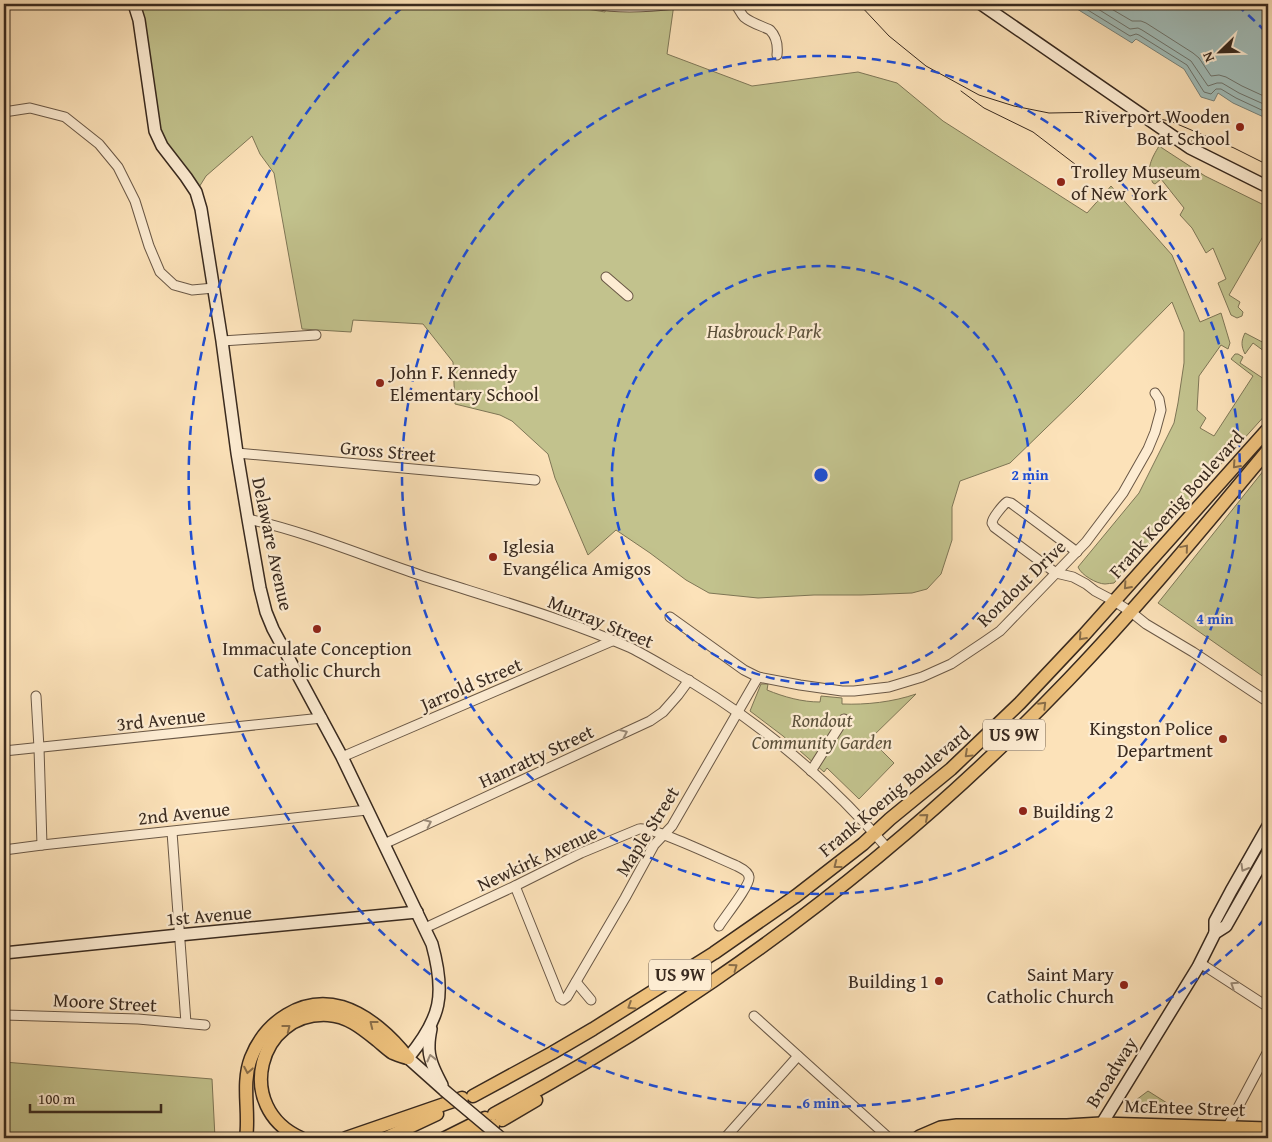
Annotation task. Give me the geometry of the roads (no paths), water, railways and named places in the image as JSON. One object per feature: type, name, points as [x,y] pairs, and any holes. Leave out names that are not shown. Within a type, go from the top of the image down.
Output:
[{"type":"highway","name":"McEntee Street","points":[[1102,1125],[1268,1130]]},
{"type":"highway","name":"Broadway","points":[[920,1138],[941,1129],[957,1126],[1102,1125]]},
{"type":"main road","name":"Frank Koenig Boulevard","points":[[469,1097],[485,1090],[593,1029],[714,953],[796,896],[864,844],[874,833],[951,770],[1052,671],[1268,428]]},
{"type":"main road","name":"Frank Koenig Boulevard","points":[[445,1138],[493,1119],[688,999],[809,913],[888,849],[1000,749],[1067,682],[1131,612],[1268,450]]},
{"type":"main road","points":[[246,1138],[246,1084],[250,1060],[258,1043],[269,1029],[297,1009],[325,1005],[342,1007],[352,1011],[371,1022],[396,1043],[408,1058]]},
{"type":"main road","points":[[301,1138],[284,1129],[276,1121],[265,1104],[260,1085],[262,1064],[266,1054],[277,1036],[284,1029],[300,1019],[310,1016],[340,1017],[357,1025],[389,1051],[408,1058]]},
{"type":"main road","points":[[346,1138],[469,1097]]},
{"type":"main road","points":[[386,1138],[469,1097]]},
{"type":"main road","points":[[470,1138],[493,1119]]},
{"type":"street","name":"Delaware Avenue","points":[[134,4],[139,20],[155,131],[162,146],[196,192],[201,210],[222,341],[237,453],[260,588],[266,612],[273,629],[342,757],[425,928],[438,966],[440,980],[439,1001],[432,1023],[408,1058]]},
{"type":"street","points":[[590,4],[630,7],[676,4]]},
{"type":"street","points":[[734,4],[737,5],[742,15],[746,18],[773,33],[776,40],[777,56]]},
{"type":"street","points":[[981,4],[1190,148],[1268,187]]},
{"type":"street","points":[[4,112],[30,108],[65,118],[99,144],[118,167],[135,201],[149,246],[160,272],[174,285],[192,290],[214,288]]},
{"type":"street","points":[[606,277],[628,296]]},
{"type":"street","points":[[222,341],[316,335]]},
{"type":"street","name":"Rondout Drive","points":[[670,617],[744,670],[758,677],[800,685],[842,691],[890,687],[922,677],[951,664],[1000,631],[1086,542],[1123,493],[1148,449],[1155,432],[1161,410],[1160,399],[1155,393]]},
{"type":"street","name":"Gross Street","points":[[237,453],[535,480]]},
{"type":"street","points":[[1077,552],[1011,503],[1007,502],[993,520],[992,524],[994,527],[1056,573],[1073,577],[1114,601],[1146,624],[1268,702]]},
{"type":"street","name":"Murray Street","points":[[248,519],[319,539],[535,612],[600,635],[632,649],[688,680],[737,712],[774,740],[811,771],[888,849]]},
{"type":"street","name":"Jarrold Street","points":[[342,757],[612,641]]},
{"type":"street","points":[[737,712],[758,677]]},
{"type":"street","name":"Hanratty Street","points":[[384,844],[650,721],[663,712],[688,680]]},
{"type":"street","points":[[36,696],[42,845]]},
{"type":"street","name":"Maple Street","points":[[515,886],[560,998],[561,1000],[565,999],[654,845],[672,826],[737,712]]},
{"type":"street","name":"3rd Avenue","points":[[4,752],[322,718]]},
{"type":"street","points":[[811,771],[844,719]]},
{"type":"street","name":"2nd Avenue","points":[[4,850],[367,810]]},
{"type":"street","name":"Broadway","points":[[1216,933],[1215,922],[1268,826]]},
{"type":"street","name":"Newkirk Avenue","points":[[425,928],[581,853],[639,829],[648,829],[664,835],[737,866],[750,876],[745,888],[718,926]]},
{"type":"street","points":[[172,832],[186,1023]]},
{"type":"street","name":"Broadway","points":[[1102,1125],[1200,963],[1216,933],[1226,926],[1268,852]]},
{"type":"street","name":"1st Avenue","points":[[4,953],[417,912]]},
{"type":"street","points":[[1200,963],[1268,1006]]},
{"type":"street","points":[[576,982],[590,1000]]},
{"type":"street","name":"Moore Street","points":[[4,1015],[138,1019],[205,1025]]},
{"type":"street","points":[[754,1016],[889,1138]]},
{"type":"street","points":[[432,1023],[428,1047],[433,1067],[445,1091]]},
{"type":"street","points":[[1227,1128],[1268,1051]]},
{"type":"street","points":[[725,1138],[798,1056]]},
{"type":"street","points":[[408,1058],[501,1138]]},
{"type":"water","points":[[1069,4],[1268,4],[1268,119],[1233,103],[1218,93],[1214,101],[1201,97],[1184,69],[1136,39],[1132,43]]},
{"type":"tram line","points":[[859,4],[889,36],[926,66],[979,95],[1014,106],[1049,113],[1103,112],[1170,121],[1234,148],[1268,165]]},
{"type":"tram line","points":[[961,91],[984,108],[1033,132],[1084,171]]},
{"type":"place","name":"Riverport Wooden Boat School","points":[[1240,127]]},
{"type":"place","name":"Trolley Museum of New York","points":[[1061,182]]},
{"type":"place","name":"John F. Kennedy Elementary School","points":[[380,383]]},
{"type":"place","name":"Iglesia Evangélica Amigos","points":[[493,557]]},
{"type":"place","name":"Immaculate Conception Catholic Church","points":[[317,629]]},
{"type":"place","name":"Kingston Police Department","points":[[1223,739]]},
{"type":"place","name":"Building 2","points":[[1023,811]]},
{"type":"place","name":"Building 1","points":[[939,981]]},
{"type":"place","name":"Saint Mary Catholic Church","points":[[1124,985]]},
{"type":"park label","name":"Hasbrouck Park","points":[[764,331]]},
{"type":"park label","name":"Rondout Community Garden","points":[[822,731]]}]
